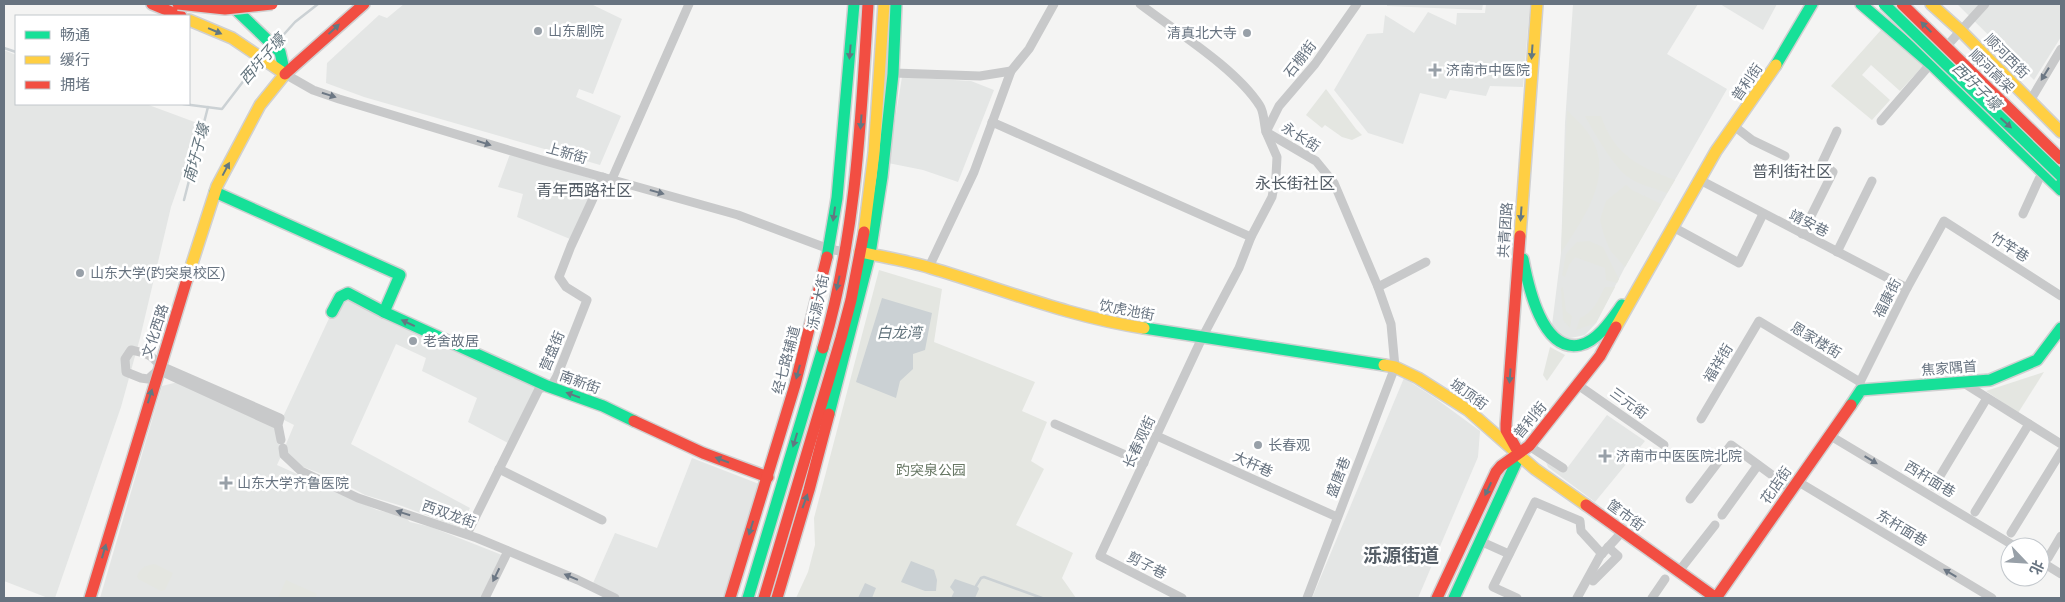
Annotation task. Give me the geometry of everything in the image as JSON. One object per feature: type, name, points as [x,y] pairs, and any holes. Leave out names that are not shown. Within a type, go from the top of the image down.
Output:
[{"type":"main road","points":[[152,4],[179,15]]},
{"type":"main road","points":[[178,4],[194,8],[251,8],[272,4]]},
{"type":"main road","points":[[230,4],[280,52],[285,74]]},
{"type":"main road","points":[[241,44],[250,24],[266,4]]},
{"type":"main road","name":"文化西路","points":[[90,598],[155,362],[215,192],[260,105],[285,74],[364,4]]},
{"type":"main road","name":"经七路辅道","points":[[730,598],[795,385],[829,249],[837,198],[854,4]]},
{"type":"main road","name":"泺源大街","points":[[748,598],[825,340],[845,252],[859,155],[868,4]]},
{"type":"main road","points":[[764,598],[865,253],[866,222],[877,119],[884,4]]},
{"type":"main road","points":[[777,598],[832,404],[882,177],[894,73],[896,4]]},
{"type":"main road","name":"共青团路","points":[[1520,454],[1506,430],[1506,424],[1537,4]]},
{"type":"main road","name":"普利街","points":[[1520,454],[1591,354],[1622,305],[1676,203],[1710,146],[1767,66],[1804,4]]},
{"type":"main road","name":"普利街","points":[[1520,454],[1530,446],[1600,356],[1716,151],[1769,78],[1812,4]]},
{"type":"main road","points":[[1861,4],[1938,56]]},
{"type":"main road","points":[[1875,4],[1938,56],[2044,174],[2061,190]]},
{"type":"main road","name":"顺河高架","points":[[1884,4],[2061,176]]},
{"type":"main road","name":"顺河高架","points":[[1902,4],[2061,159]]},
{"type":"main road","name":"顺河西街","points":[[1930,4],[1961,31],[2061,132]]},
{"type":"main road","points":[[190,20],[232,38],[285,74]]},
{"type":"main road","points":[[215,192],[400,275],[384,312]]},
{"type":"main road","points":[[1519,238],[1526,277],[1537,310],[1547,332],[1566,345],[1579,345],[1591,338],[1605,327],[1622,305]]},
{"type":"main road","name":"饮虎池街","points":[[865,253],[929,267],[1066,312],[1109,323],[1395,367]]},
{"type":"main road","name":"南新街","points":[[332,312],[340,298],[348,293],[384,312],[547,386],[602,406],[704,453],[768,477]]},
{"type":"main road","name":"焦家隅首","points":[[1860,386],[1990,380],[2037,360],[2061,328]]},
{"type":"main road","name":"城顶街","points":[[1395,367],[1418,378],[1468,410],[1520,454]]},
{"type":"main road","name":"花店街","points":[[1716,598],[1829,435],[1860,386]]},
{"type":"main road","points":[[1454,598],[1520,454]]},
{"type":"main road","points":[[1437,598],[1496,472],[1501,466],[1520,454]]},
{"type":"main road","name":"筐市街","points":[[1520,454],[1535,469],[1716,598]]},
{"type":"street","points":[[607,178],[689,4]]},
{"type":"street","points":[[929,267],[974,172],[1011,72],[1029,49],[1054,4]]},
{"type":"street","name":"永长街","points":[[1140,4],[1200,48],[1239,80],[1261,107],[1266,132],[1316,162],[1334,183],[1378,287],[1391,324],[1395,367]]},
{"type":"street","name":"石棚街","points":[[1266,132],[1279,106],[1315,64],[1356,4]]},
{"type":"street","points":[[1881,121],[1985,4]]},
{"type":"street","points":[[2030,101],[2061,49]]},
{"type":"street","points":[[894,73],[980,76],[1011,72]]},
{"type":"street","name":"上新街","points":[[285,74],[300,84],[330,96],[738,215],[829,249],[845,252]]},
{"type":"street","points":[[992,122],[1251,237]]},
{"type":"street","points":[[1734,126],[1752,140],[1785,156]]},
{"type":"street","points":[[1802,234],[1833,172],[1822,163],[1837,131]]},
{"type":"street","name":"长春观街","points":[[1100,556],[1202,338],[1239,268],[1251,237],[1272,197],[1277,157],[1266,132]]},
{"type":"street","points":[[2023,214],[2039,179],[2061,154]]},
{"type":"street","name":"营盘街","points":[[467,534],[539,390],[552,385],[557,376],[587,300],[566,287],[559,277],[574,240],[607,178]]},
{"type":"street","name":"靖安巷","points":[[1700,180],[1907,288]]},
{"type":"street","points":[[1836,252],[1872,181]]},
{"type":"street","points":[[1673,227],[1739,263],[1764,214]]},
{"type":"street","name":"福康街","points":[[1860,386],[1907,288],[1944,222]]},
{"type":"street","name":"竹竿巷","points":[[1944,222],[2061,296]]},
{"type":"street","points":[[1378,287],[1426,262]]},
{"type":"street","name":"恩家楼街","points":[[1759,321],[1860,386]]},
{"type":"street","name":"福祥街","points":[[1701,418],[1759,321]]},
{"type":"street","points":[[131,350],[155,362],[144,379],[126,372],[124,358],[131,350]]},
{"type":"street","name":"西双龙街","points":[[155,362],[278,425],[284,456],[301,471],[358,498],[467,534],[615,598]]},
{"type":"street","name":"盛唐巷","points":[[1307,598],[1395,367]]},
{"type":"street","points":[[1961,382],[2061,444]]},
{"type":"street","name":"三元街","points":[[1578,385],[1664,445]]},
{"type":"street","points":[[1934,486],[1987,398]]},
{"type":"street","points":[[1055,424],[1144,463]]},
{"type":"street","points":[[1975,512],[2029,424]]},
{"type":"street","name":"西杆面巷","points":[[1829,435],[2000,537]]},
{"type":"street","name":"大杆巷","points":[[1157,436],[1337,517]]},
{"type":"street","name":"东杆面巷","points":[[1690,498],[1731,445],[1758,465],[1992,598]]},
{"type":"street","points":[[1530,446],[1563,468]]},
{"type":"street","points":[[2011,533],[2061,452]]},
{"type":"street","points":[[1722,515],[1758,465]]},
{"type":"street","points":[[499,469],[602,520]]},
{"type":"street","points":[[1517,598],[1493,587],[1535,502],[1580,521],[1582,531],[1602,554]]},
{"type":"street","points":[[1679,572],[1715,525]]},
{"type":"street","points":[[1577,598],[1602,554],[1623,531]]},
{"type":"street","points":[[2050,551],[2061,536]]},
{"type":"street","points":[[1480,541],[1509,554]]},
{"type":"street","points":[[1593,581],[1618,556],[1608,547]]},
{"type":"street","points":[[485,598],[508,551]]},
{"type":"street","name":"剪子巷","points":[[1100,556],[1182,598]]},
{"type":"street","points":[[2050,564],[2061,574]]},
{"type":"street","points":[[1652,598],[1665,578]]},
{"type":"shaded area","points":[[404,4],[591,4],[622,19],[593,94],[579,89],[576,97],[621,116],[600,165],[364,97],[326,83],[327,63],[379,15],[387,18]]},
{"type":"shaded area","points":[[1387,4],[1483,4],[1482,10],[1387,6]]},
{"type":"shaded area","name":"济南市中医院","points":[[1486,4],[1530,4],[1523,87],[1490,86],[1486,96],[1450,90],[1446,99],[1420,93],[1403,144],[1368,133],[1334,90],[1367,34],[1383,33],[1385,15],[1414,33],[1428,12],[1456,25],[1457,13],[1485,13]]},
{"type":"shaded area","points":[[1573,4],[1698,4],[1667,54],[1727,89],[1625,267],[1596,323],[1585,335],[1566,339],[1556,335],[1552,325],[1561,253],[1565,123]]},
{"type":"shaded area","points":[[1720,4],[1777,4],[1763,30]]},
{"type":"shaded area","points":[[1957,4],[2061,4],[2061,37],[2034,80]]},
{"type":"shaded area","name":"山东大学(趵突泉校区)","points":[[4,50],[15,55],[15,105],[149,105],[200,124],[171,207],[140,338],[121,407],[55,598],[48,598],[4,581]]},
{"type":"shaded area","points":[[902,77],[971,81],[994,90],[958,182],[923,170],[888,163]]},
{"type":"shaded area","points":[[510,154],[597,180],[570,239],[517,217],[523,194],[498,187]]},
{"type":"shaded area","points":[[348,293],[411,329],[536,388],[508,443],[468,422],[477,398],[422,371],[426,358],[396,344],[351,444],[470,508],[460,528],[402,506],[365,495],[335,479],[298,465],[284,449],[294,425],[282,419],[332,312]]},
{"type":"shaded area","points":[[1404,378],[1480,431],[1478,457],[1418,598],[1312,598]]},
{"type":"shaded area","name":"山东大学齐鲁医院","points":[[178,382],[274,425],[282,454],[277,465],[377,510],[404,516],[410,522],[431,527],[502,555],[480,598],[100,598],[162,386]]},
{"type":"shaded area","name":"济南市中医医院北院","points":[[1607,415],[1645,441],[1595,502],[1548,467],[1542,452],[1568,467]]},
{"type":"shaded area","points":[[692,458],[759,484],[724,598],[608,598],[590,590],[615,533],[657,548]]},
{"type":"green space","points":[[1881,30],[1923,66],[1900,91],[1871,65],[1862,75],[1890,100],[1872,120],[1831,86]]},
{"type":"green space","points":[[1326,89],[1362,135],[1352,140],[1342,137],[1325,125],[1322,128],[1306,115]]},
{"type":"green space","points":[[1567,110],[1590,136],[1597,151],[1599,167],[1598,182],[1593,197],[1561,253]]},
{"type":"green space","points":[[1585,116],[1601,116],[1613,141],[1629,158],[1650,170],[1675,180],[1667,193],[1637,182],[1622,172],[1604,148]]},
{"type":"green space","points":[[1626,185],[1632,190],[1661,204],[1625,267],[1610,250],[1600,220],[1606,201]]},
{"type":"green space","points":[[1589,241],[1603,247],[1619,279],[1617,283],[1606,280],[1605,268],[1575,257],[1569,265],[1565,277],[1562,275],[1566,254],[1577,242]]},
{"type":"green space","name":"趵突泉公园","points":[[879,270],[942,289],[934,342],[1035,382],[1022,411],[1047,422],[1031,461],[1044,469],[1016,525],[1073,553],[1062,578],[1076,598],[796,598],[808,572],[815,545],[814,518]]},
{"type":"green space","points":[[1563,287],[1566,311],[1572,316],[1570,328],[1563,320],[1561,288]]},
{"type":"green space","points":[[1605,287],[1615,287],[1596,323],[1576,330],[1580,318],[1589,313]]},
{"type":"green space","points":[[1550,347],[1565,355],[1547,381],[1543,375]]},
{"type":"green space","points":[[2044,372],[2018,413],[1986,391]]},
{"type":"green space","points":[[155,564],[173,573],[165,590],[161,591],[138,579],[137,576],[142,569]]},
{"type":"green space","points":[[286,580],[317,594],[315,598],[278,598]]},
{"type":"water","name":"白龙湾","points":[[882,298],[932,313],[925,350],[913,354],[913,369],[900,381],[896,398],[856,382]]},
{"type":"water","points":[[911,561],[934,570],[937,580],[936,591],[925,591],[901,582]]},
{"type":"water","points":[[955,579],[978,587],[975,598],[951,598],[954,592],[950,587]]},
{"type":"water","points":[[865,583],[876,588],[872,598],[858,598]]},
{"type":"waterway","name":"西圩子壕","points":[[277,42],[295,22],[318,4]]},
{"type":"waterway","points":[[4,48],[15,52]]},
{"type":"waterway","name":"西圩子壕","points":[[190,105],[222,109],[258,62]]},
{"type":"waterway","name":"南圩子壕","points":[[184,200],[208,107]]},
{"type":"waterway","points":[[976,586],[981,578],[984,577],[1042,598]]},
{"type":"traffic: fast","points":[[230,4],[280,52],[285,74]]},
{"type":"traffic: fast","points":[[827,257],[837,198],[854,4]]},
{"type":"traffic: fast","points":[[829,414],[870,254],[882,177],[893,74],[896,4]]},
{"type":"traffic: fast","points":[[1776,65],[1812,4]]},
{"type":"traffic: fast","points":[[1861,4],[1932,65],[2061,190]]},
{"type":"traffic: fast","points":[[1884,4],[2061,176]]},
{"type":"traffic: fast","points":[[215,192],[400,275],[384,312],[348,293],[340,297],[332,312]]},
{"type":"traffic: fast","points":[[1523,259],[1533,300],[1539,315],[1556,339],[1567,345],[1580,345],[1593,339],[1604,329],[1622,305]]},
{"type":"traffic: fast","points":[[384,312],[547,386],[603,406],[634,421]]},
{"type":"traffic: fast","points":[[1144,328],[1384,365]]},
{"type":"traffic: fast","points":[[1851,405],[1861,390],[1990,380],[2037,360],[2061,328]]},
{"type":"traffic: fast","points":[[748,598],[823,348]]},
{"type":"traffic: fast","points":[[1454,598],[1520,454]]},
{"type":"traffic: slow","points":[[864,232],[874,153],[884,4]]},
{"type":"traffic: slow","points":[[1520,236],[1537,4]]},
{"type":"traffic: slow","points":[[1931,4],[1961,31],[2061,132]]},
{"type":"traffic: slow","points":[[190,20],[232,38],[285,74]]},
{"type":"traffic: slow","points":[[1616,327],[1716,151],[1776,65]]},
{"type":"traffic: slow","points":[[187,279],[217,186],[260,105],[285,74]]},
{"type":"traffic: slow","points":[[860,252],[904,261],[958,276],[1036,302],[1089,317],[1144,328]]},
{"type":"traffic: slow","points":[[1384,365],[1395,367],[1418,378],[1468,410],[1535,469],[1586,505]]},
{"type":"traffic: jam","points":[[152,4],[179,15]]},
{"type":"traffic: jam","points":[[178,4],[225,9],[272,4]]},
{"type":"traffic: jam","points":[[285,74],[364,4]]},
{"type":"traffic: jam","points":[[823,348],[834,306],[850,221],[863,91],[868,4]]},
{"type":"traffic: jam","points":[[1902,4],[2061,159]]},
{"type":"traffic: jam","points":[[764,598],[841,338],[851,300],[864,232]]},
{"type":"traffic: jam","points":[[1516,448],[1506,430],[1506,424],[1520,236]]},
{"type":"traffic: jam","points":[[730,598],[795,385],[827,257]]},
{"type":"traffic: jam","points":[[90,598],[187,279]]},
{"type":"traffic: jam","points":[[1437,598],[1496,472],[1501,466],[1529,446],[1600,356],[1616,327]]},
{"type":"traffic: jam","points":[[1586,505],[1716,598],[1851,405]]},
{"type":"traffic: jam","points":[[777,598],[829,414]]},
{"type":"traffic: jam","points":[[634,421],[703,453],[768,477]]},
{"type":"place","name":"山东剧院","points":[[538,31]]},
{"type":"place","name":"清真北大寺","points":[[1247,33]]},
{"type":"place","name":"济南市中医院","points":[[1435,70]]},
{"type":"place","name":"山东大学(趵突泉校区)","points":[[80,273]]},
{"type":"place","name":"老舍故居","points":[[413,341]]},
{"type":"place","name":"长春观","points":[[1258,445]]},
{"type":"place","name":"济南市中医医院北院","points":[[1605,456]]},
{"type":"place","name":"山东大学齐鲁医院","points":[[226,483]]},
{"type":"district","name":"普利街社区","points":[[1792,171]]},
{"type":"district","name":"永长街社区","points":[[1295,183]]},
{"type":"district","name":"青年西路社区","points":[[584,190]]},
{"type":"district","name":"泺源街道","points":[[1401,555]]}]
